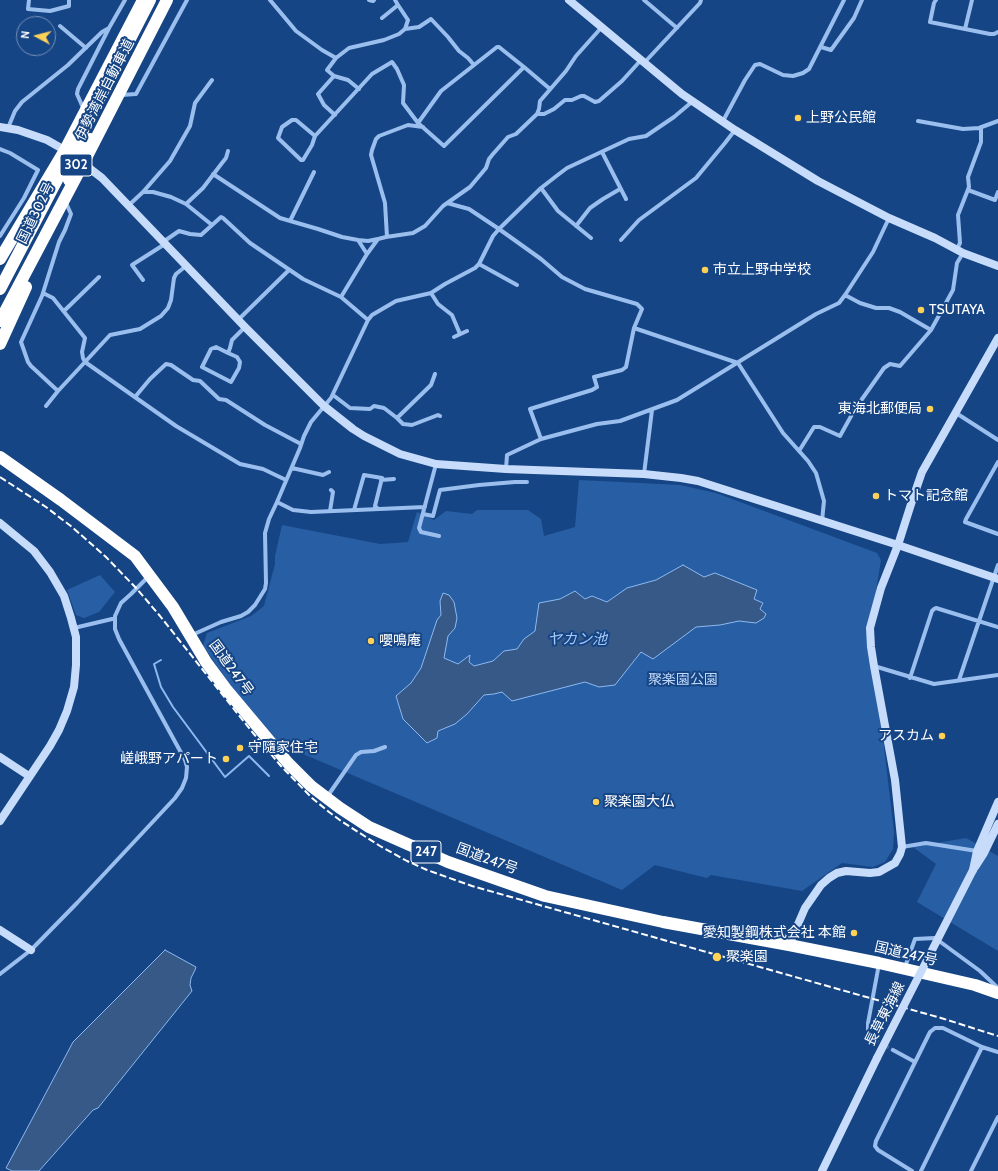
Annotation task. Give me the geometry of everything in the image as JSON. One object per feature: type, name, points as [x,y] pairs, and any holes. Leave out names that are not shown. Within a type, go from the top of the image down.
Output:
[{"type":"highway","name":"国道302号","points":[[0,259],[28,200],[65,150],[143,0]]},
{"type":"highway","name":"伊勢湾岸自動車道","points":[[0,289],[150,0]]},
{"type":"highway","name":"国道302号","points":[[0,338],[33,253],[62,195],[167,0]]},
{"type":"highway","name":"伊勢湾岸自動車道","points":[[0,321],[81,162],[167,0]]},
{"type":"highway","points":[[0,275],[82,132]]},
{"type":"highway","points":[[0,344],[81,162]]},
{"type":"highway","name":"国道247号","points":[[0,457],[61,500],[135,556],[173,607],[206,662],[288,763],[312,786],[340,808],[369,827],[448,862],[545,896],[662,922],[879,963],[975,985],[998,993]]},
{"type":"street","points":[[29,0],[28,9],[50,11],[69,6],[69,0]]},
{"type":"street","points":[[85,112],[77,94],[78,89],[124,0]]},
{"type":"street","points":[[115,95],[136,94],[187,0]]},
{"type":"street","points":[[270,0],[296,31],[322,50],[336,58]]},
{"type":"street","points":[[369,0],[374,0]]},
{"type":"street","points":[[359,89],[348,80],[334,76],[327,70],[336,58],[348,48],[384,40],[400,34],[405,29],[408,20],[395,0]]},
{"type":"street","points":[[569,0],[682,94],[735,130],[818,181],[889,218],[935,238],[960,251],[998,266]]},
{"type":"street","points":[[644,0],[677,28]]},
{"type":"street","points":[[537,114],[544,114],[554,109],[565,100],[572,100],[581,96],[595,102],[599,101],[677,28],[701,0]]},
{"type":"street","points":[[723,121],[745,80],[755,65],[760,64],[783,75],[793,76],[803,73],[809,69],[844,0]]},
{"type":"street","points":[[821,47],[831,50],[854,18],[862,0]]},
{"type":"street","points":[[936,0],[930,22],[990,34],[998,32]]},
{"type":"street","points":[[965,29],[972,0]]},
{"type":"street","points":[[382,18],[398,5]]},
{"type":"street","points":[[405,29],[419,27],[431,19],[459,51],[474,65]]},
{"type":"street","points":[[60,26],[86,48]]},
{"type":"street","points":[[109,28],[102,32],[68,66],[22,102],[4,127],[18,130],[46,140],[65,150],[102,178],[238,320],[324,406],[364,436],[400,454],[436,464],[506,469],[644,474],[698,481],[898,545],[996,579]]},
{"type":"street","points":[[213,174],[276,215],[342,237],[368,241],[413,233],[425,226],[443,206],[470,187],[486,168],[489,159],[508,137],[516,134],[537,114],[540,101],[601,28]]},
{"type":"street","points":[[418,123],[441,91],[497,47],[550,89]]},
{"type":"street","points":[[315,136],[296,120],[292,120],[282,127],[278,138],[301,160],[303,160],[312,145],[315,136],[372,74],[392,62],[404,85],[403,103],[418,123],[444,146],[524,68]]},
{"type":"street","points":[[334,76],[318,94],[324,105],[335,115]]},
{"type":"street","points":[[128,205],[143,192],[170,161],[190,126],[195,103],[212,80]]},
{"type":"street","points":[[190,635],[221,622],[241,616],[248,612],[261,595],[266,583],[264,533],[269,519],[311,422],[333,395],[368,320],[372,315],[396,301],[431,293],[475,268],[479,264],[493,236],[499,229],[541,188],[559,174],[567,168],[629,139],[646,136],[674,118],[693,101]]},
{"type":"street","points":[[918,121],[963,129],[981,127],[998,121]]},
{"type":"street","points":[[387,237],[384,203],[371,155],[372,150],[376,139],[379,136],[408,125],[423,127]]},
{"type":"street","points":[[799,451],[814,427],[820,427],[840,436],[855,409],[884,368],[890,364],[900,366],[936,322],[953,290],[960,251],[958,215],[969,187],[968,177],[981,142],[981,127]]},
{"type":"street","points":[[621,240],[639,220],[696,178],[726,143],[735,130]]},
{"type":"street","points":[[0,149],[38,170],[28,200],[0,236]]},
{"type":"street","points":[[186,204],[203,188],[226,158],[228,151]]},
{"type":"street","points":[[602,152],[626,200]]},
{"type":"street","points":[[290,220],[314,172]]},
{"type":"street","points":[[541,188],[558,211],[591,238]]},
{"type":"street","points":[[576,226],[590,208],[620,189]]},
{"type":"street","points":[[968,190],[995,200],[998,192]]},
{"type":"street","points":[[143,192],[153,192],[171,197],[186,204],[212,225]]},
{"type":"street","points":[[58,391],[31,366],[28,362],[21,342],[44,293],[59,242],[71,214],[62,195]]},
{"type":"street","points":[[28,200],[47,209]]},
{"type":"street","points":[[447,203],[469,209],[541,259],[562,277],[585,289],[637,304],[642,309],[634,328],[626,367],[622,370],[594,377],[597,387],[592,390],[530,409],[540,439]]},
{"type":"street","points":[[143,280],[132,265],[179,231],[201,235],[221,217],[224,218],[250,243],[303,279],[341,297],[368,320]]},
{"type":"street","points":[[506,469],[507,455],[540,439],[591,425],[620,421],[677,400],[816,314],[839,303],[873,252],[889,218]]},
{"type":"street","points":[[358,240],[367,254]]},
{"type":"street","points":[[341,297],[367,254],[378,240]]},
{"type":"street","points":[[479,264],[517,285]]},
{"type":"street","points":[[46,406],[110,335],[135,331],[161,316],[168,308],[171,300],[174,278],[176,274],[186,266]]},
{"type":"street","points":[[238,320],[289,270]]},
{"type":"street","points":[[64,311],[99,277]]},
{"type":"street","points":[[44,293],[53,298],[85,338],[82,352],[85,362],[176,426],[240,464],[263,469],[286,480]]},
{"type":"street","points":[[431,293],[438,304],[452,315],[460,334]]},
{"type":"street","points":[[845,295],[860,303],[876,308],[889,308],[900,312],[931,330]]},
{"type":"street","points":[[228,353],[232,340],[245,327]]},
{"type":"street","points":[[634,328],[738,363],[783,433],[808,461],[816,473],[824,501],[822,521]]},
{"type":"street","points":[[454,337],[467,331]]},
{"type":"street","points":[[788,945],[805,908],[821,885],[836,873],[846,871],[870,873],[879,872],[895,863],[900,854],[902,846],[895,780],[874,666],[870,628],[881,588],[898,545],[922,472],[998,338]]},
{"type":"street","points":[[216,347],[228,353],[237,357],[240,362],[239,368],[231,382],[202,367],[211,349],[216,347]]},
{"type":"street","points":[[135,397],[166,364],[171,365],[194,380],[200,381],[219,399],[226,400],[265,425],[301,444]]},
{"type":"street","points":[[397,418],[431,385],[435,374]]},
{"type":"street","points":[[333,395],[350,408],[370,409],[374,406],[384,408],[403,424],[412,425],[438,415],[440,416]]},
{"type":"street","points":[[644,474],[652,410]]},
{"type":"street","points":[[956,413],[998,440]]},
{"type":"street","points":[[998,462],[965,522],[998,534]]},
{"type":"street","points":[[436,464],[419,528],[421,532],[438,536]]},
{"type":"street","points":[[292,468],[323,475],[329,472]]},
{"type":"street","points":[[354,510],[364,475],[382,478],[381,480],[394,479]]},
{"type":"street","points":[[378,509],[375,506],[381,480]]},
{"type":"street","points":[[423,514],[433,516],[440,490],[486,484],[527,482]]},
{"type":"street","points":[[330,511],[333,492],[331,490]]},
{"type":"street","points":[[277,502],[293,510],[311,512],[425,507]]},
{"type":"street","points":[[0,523],[34,551],[50,572],[64,596],[76,637],[74,688],[67,711],[50,746],[0,821]]},
{"type":"street","points":[[959,680],[979,621],[996,579],[998,565]]},
{"type":"street","points":[[0,974],[31,950],[72,908],[175,798],[182,788],[186,778],[187,767],[185,760],[115,629],[115,619],[120,603],[150,575]]},
{"type":"street","points":[[910,678],[932,611],[934,609],[936,608],[998,627]]},
{"type":"street","points":[[74,628],[112,618],[115,619]]},
{"type":"street","points":[[874,666],[934,684],[998,675]]},
{"type":"street","points":[[326,797],[356,755],[361,752],[374,751],[385,747]]},
{"type":"street","points":[[0,757],[29,776]]},
{"type":"street","name":"長草東海線","points":[[973,870],[977,851],[998,802]]},
{"type":"street","name":"長草東海線","points":[[822,1171],[877,1058],[998,824]]},
{"type":"street","points":[[902,846],[926,843],[977,851]]},
{"type":"street","points":[[0,930],[31,950]]},
{"type":"street","points":[[904,969],[914,939],[935,938],[980,971],[998,988]]},
{"type":"street","points":[[875,1040],[870,1036],[868,1023],[879,963]]},
{"type":"street","points":[[912,1171],[878,1150],[875,1146],[876,1141],[930,1032],[935,1028],[944,1028],[982,1047],[998,1052]]},
{"type":"street","points":[[921,1171],[982,1047]]},
{"type":"street","points":[[893,1050],[915,1062]]},
{"type":"street","points":[[972,1171],[998,1117]]},
{"type":"green space","name":"聚楽園公園","points":[[579,480],[680,485],[716,493],[877,553],[881,560],[870,628],[894,832],[893,849],[885,862],[873,867],[842,863],[802,891],[711,875],[707,878],[655,865],[622,890],[268,739],[203,646],[207,633],[251,616],[264,606],[275,564],[275,556],[282,525],[380,544],[408,542],[417,512],[434,520],[446,511],[472,514],[477,510],[528,510],[541,519],[544,536],[575,527]]},
{"type":"green space","points":[[100,575],[115,592],[99,612],[84,618],[76,615],[67,590]]},
{"type":"green space","points":[[966,838],[998,856],[998,951],[917,902],[936,864],[913,847]]},
{"type":"water","name":"ヤカン池","points":[[683,565],[704,577],[715,573],[757,590],[754,599],[763,603],[760,609],[766,614],[764,618],[756,623],[739,621],[720,625],[696,627],[653,659],[641,652],[615,685],[599,687],[585,682],[512,701],[502,692],[484,695],[467,714],[455,724],[438,731],[437,738],[427,743],[403,719],[396,696],[411,683],[421,668],[437,620],[441,615],[440,601],[443,593],[449,595],[454,602],[457,618],[455,628],[448,636],[444,658],[458,664],[470,655],[469,662],[474,666],[493,661],[504,651],[517,649],[524,639],[535,631],[539,603],[560,599],[575,591],[585,599],[592,596],[607,602],[627,588],[656,580]]},
{"type":"water","points":[[165,950],[196,967],[191,978],[190,985],[192,991],[98,1108],[93,1110],[39,1171],[12,1171],[6,1168],[73,1042]]},
{"type":"waterway","points":[[161,660],[154,664],[161,687],[173,707],[225,777],[249,756],[269,776]]},
{"type":"tunnel","points":[[875,1040],[893,1050]]},
{"type":"railway","points":[[0,477],[46,507],[72,527],[106,557],[137,589],[160,616],[281,766],[312,798],[329,812],[380,846],[427,870],[472,886],[941,1018],[998,1036]]},
{"type":"place","name":"上野公民館","points":[[798,118]]},
{"type":"place","name":"市立上野中学校","points":[[705,270]]},
{"type":"place","name":"TSUTAYA","points":[[921,310]]},
{"type":"place","name":"東海北郵便局","points":[[930,409]]},
{"type":"place","name":"トマト記念館","points":[[876,496]]},
{"type":"place","name":"嚶鳴庵","points":[[371,641]]},
{"type":"place","name":"アスカム","points":[[942,736]]},
{"type":"place","name":"守隨家住宅","points":[[240,748]]},
{"type":"place","name":"嵯峨野アパート","points":[[226,759]]},
{"type":"place","name":"聚楽園大仏","points":[[596,802]]},
{"type":"place","name":"愛知製鋼株式会社 本館","points":[[854,933]]},
{"type":"place","name":"聚楽園","points":[[717,957]]}]
